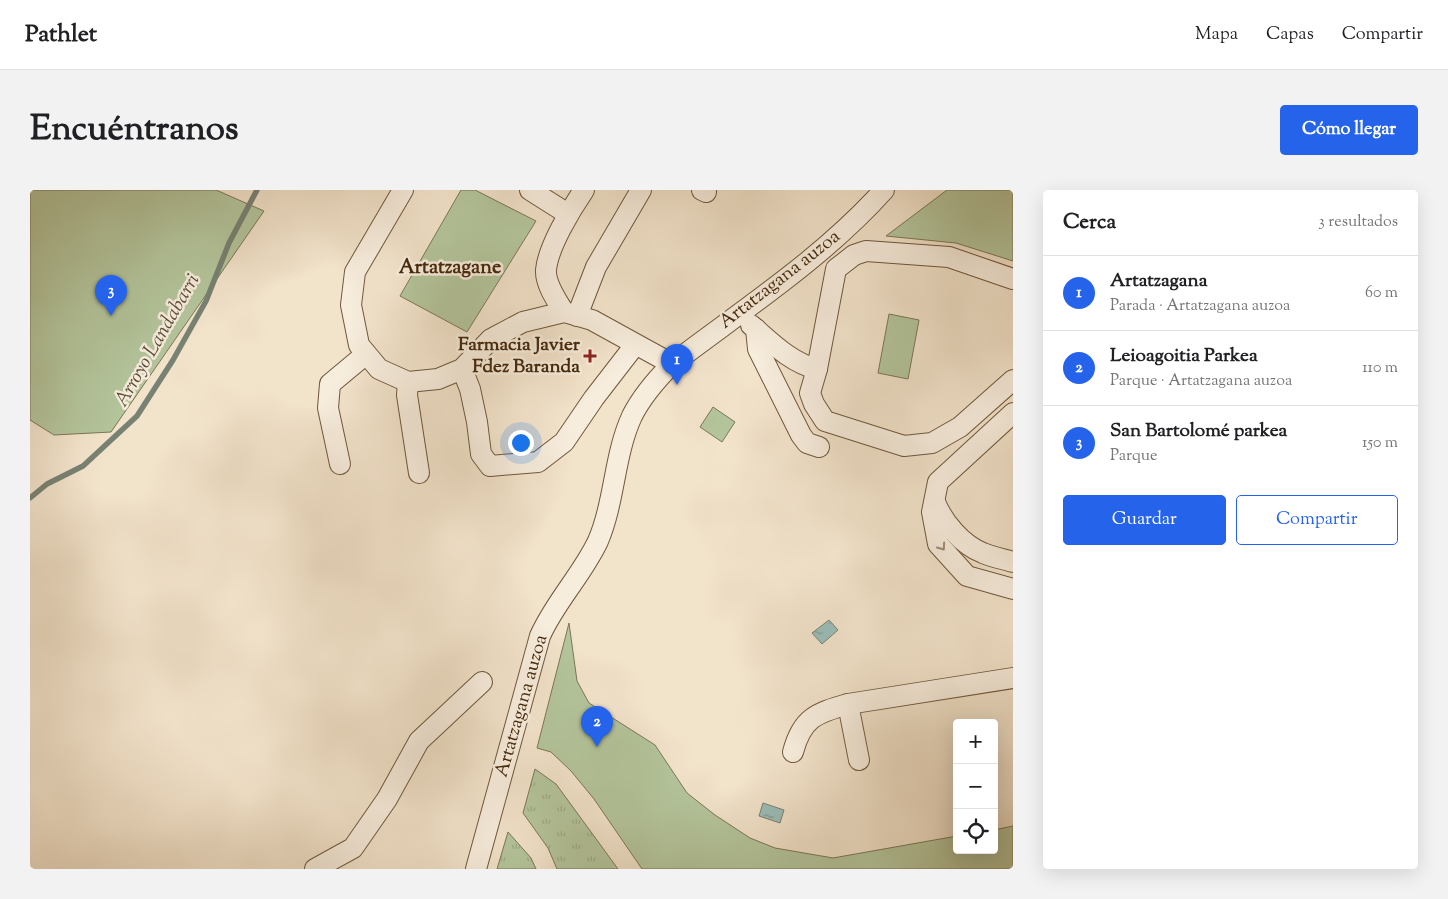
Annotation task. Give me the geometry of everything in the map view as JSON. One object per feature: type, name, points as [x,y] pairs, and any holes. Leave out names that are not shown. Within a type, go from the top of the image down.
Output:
[{"type":"street","points":[[403,190],[355,272],[351,305],[359,345],[379,369],[408,382],[438,379],[462,369],[491,338],[523,322],[570,314],[592,320],[672,364]]},
{"type":"street","points":[[530,190],[568,214]]},
{"type":"street","points":[[570,314],[552,292],[546,271],[553,247],[568,214],[584,190]]},
{"type":"street","points":[[570,314],[641,190]]},
{"type":"street","name":"Artatzagana auzoa","points":[[476,869],[540,636],[547,621],[591,556],[606,519],[626,432],[632,416],[654,382],[672,364],[827,246],[871,205],[884,190]]},
{"type":"street","points":[[1013,279],[949,257],[866,251],[854,255],[836,268],[817,369],[810,393],[814,404],[825,421],[904,446],[932,443],[960,427],[1013,380]]},
{"type":"street","points":[[738,314],[773,344],[803,366],[817,369]]},
{"type":"street","points":[[756,329],[758,349],[801,435],[807,443],[820,447]]},
{"type":"street","points":[[462,369],[470,389],[481,454],[490,466],[538,462],[564,442],[594,398],[635,345]]},
{"type":"street","points":[[340,464],[328,408],[330,384],[366,354]]},
{"type":"street","points":[[408,382],[407,395],[419,473]]},
{"type":"street","points":[[1013,413],[938,482],[932,512],[938,544],[966,576],[1013,589]]},
{"type":"street","points":[[934,501],[940,515],[957,535],[981,552],[1013,562]]},
{"type":"street","points":[[971,578],[981,552]]},
{"type":"street","points":[[793,752],[798,734],[806,723],[824,711],[848,704],[1013,678]]},
{"type":"street","points":[[315,869],[353,848],[387,798],[419,741],[482,682]]},
{"type":"street","points":[[848,704],[859,760]]},
{"type":"green space","points":[[30,190],[216,190],[264,211],[111,432],[54,435],[30,420]]},
{"type":"green space","points":[[461,190],[475,190],[536,221],[467,332],[400,296]]},
{"type":"green space","points":[[947,190],[1013,190],[1013,261],[956,243],[886,236]]},
{"type":"green space","points":[[889,314],[919,320],[908,379],[878,373]]},
{"type":"green space","points":[[713,407],[735,422],[722,442],[700,427]]},
{"type":"green space","points":[[569,623],[577,681],[589,703],[655,745],[687,793],[715,815],[750,838],[775,848],[833,858],[953,837],[953,854],[998,854],[998,829],[1013,826],[1013,869],[642,869],[594,799],[571,771],[551,752],[537,748]]},
{"type":"green space","points":[[535,769],[556,784],[618,869],[557,869],[548,848],[523,813]]},
{"type":"green space","points":[[508,832],[531,858],[536,869],[497,869]]},
{"type":"water","points":[[829,620],[838,630],[822,644],[812,633]]},
{"type":"water","points":[[763,803],[784,810],[780,823],[759,816]]},
{"type":"waterway","name":"Arroyo Landabarri","points":[[30,498],[47,484],[83,466],[137,416],[173,360],[206,301],[229,243],[257,190]]},
{"type":"place","name":"San Bartolomé parkea","points":[[111,316]]},
{"type":"place","name":"Farmacia Javier Fdez Baranda","points":[[590,356]]},
{"type":"place","name":"Artatzagana","points":[[677,385]]},
{"type":"place","name":"Leioagoitia Parkea","points":[[597,747]]},
{"type":"district","name":"Artatzagane","points":[[450,268]]}]
